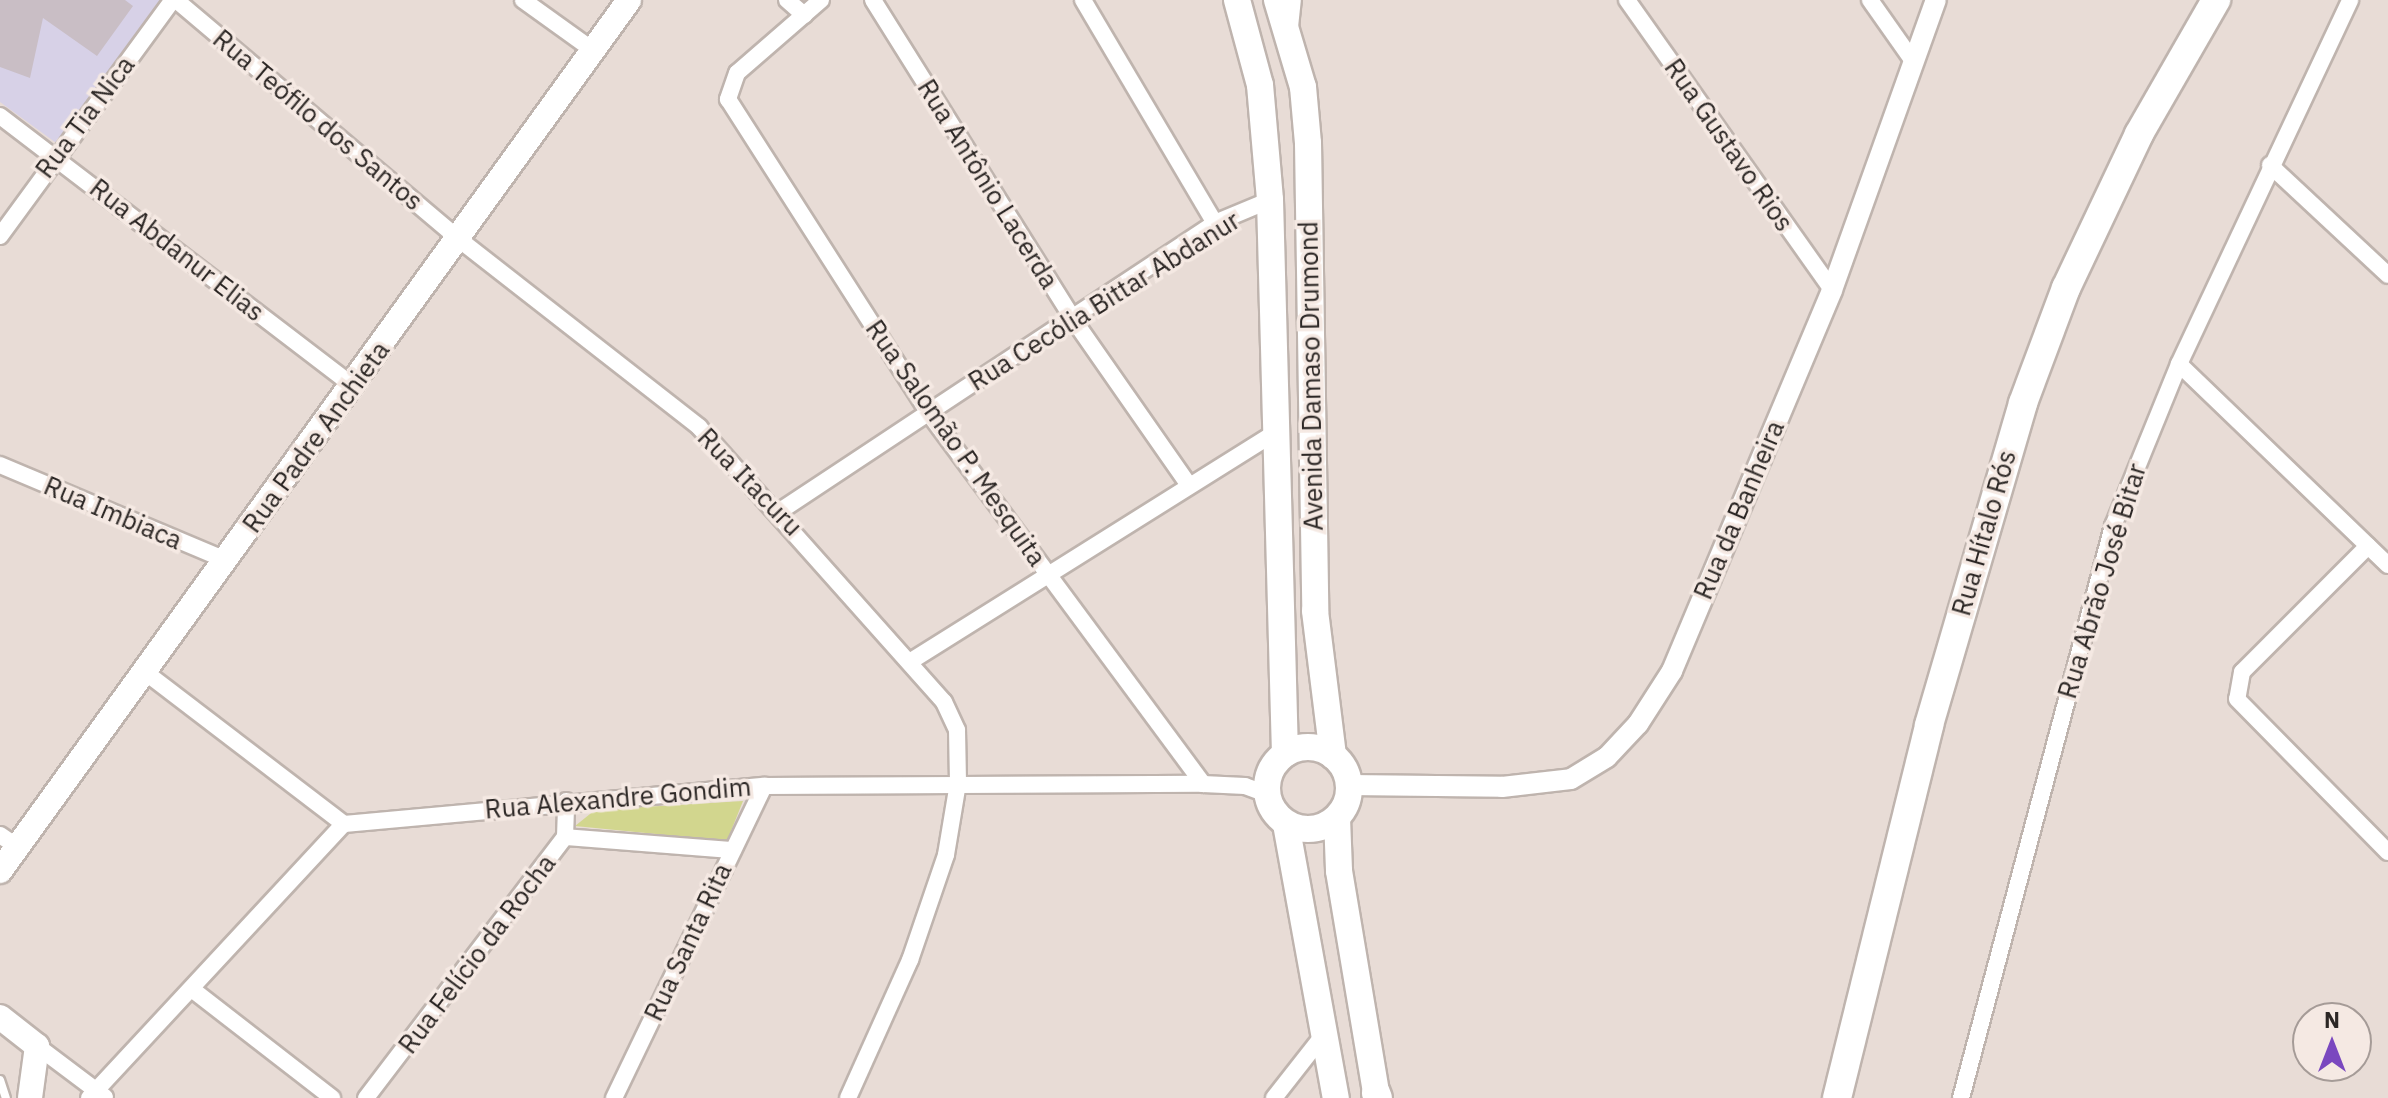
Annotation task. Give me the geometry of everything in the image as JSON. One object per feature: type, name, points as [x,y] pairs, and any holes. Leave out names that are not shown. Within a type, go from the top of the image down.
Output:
[{"type":"highway","name":"Rua Hítalo Rós","points":[[1837,1098],[1929,725],[2023,403],[2066,288],[2139,134],[2216,0]]},
{"type":"main road","name":"Rua Padre Anchieta","points":[[0,871],[9,841],[145,672],[460,240],[590,48],[629,0]]},
{"type":"main road","name":"Avenida Damaso Drumond","points":[[1237,0],[1260,85],[1270,200],[1285,754]]},
{"type":"main road","name":"Avenida Damaso Drumond","points":[[1277,0],[1290,29],[1308,143],[1315,611],[1333,756]]},
{"type":"main road","points":[[1336,1098],[1286,824],[1267,794],[1270,771],[1285,754],[1315,748],[1333,756],[1349,785],[1337,818],[1339,871],[1377,1096]]},
{"type":"main road","points":[[1286,824],[1318,828],[1337,818]]},
{"type":"main road","points":[[0,1017],[37,1046],[30,1098]]},
{"type":"street","name":"Rua Tia Nica","points":[[0,236],[56,155],[174,0]]},
{"type":"street","name":"Rua Teófilo dos Santos","points":[[174,0],[460,240]]},
{"type":"street","points":[[523,0],[590,48]]},
{"type":"street","points":[[787,0],[804,15],[821,0]]},
{"type":"street","name":"Rua Antônio Lacerda","points":[[873,0],[1073,319],[1188,484]]},
{"type":"street","points":[[1083,0],[1215,223]]},
{"type":"street","points":[[1290,29],[1293,0]]},
{"type":"street","name":"Rua Gustavo Rios","points":[[1627,0],[1832,290]]},
{"type":"street","points":[[1870,0],[1913,61]]},
{"type":"street","name":"Rua da Banheira","points":[[1349,785],[1539,785],[1571,779],[1607,757],[1638,724],[1672,671],[1832,290],[1936,0]]},
{"type":"street","name":"Rua Abrão José Bitar","points":[[1961,1098],[2113,526],[2179,364],[2350,0]]},
{"type":"street","name":"Rua Salomão P. Mesquita","points":[[804,15],[737,73],[728,91],[928,412],[1203,784]]},
{"type":"street","name":"Rua Abdanur Elias","points":[[0,116],[56,155],[353,386]]},
{"type":"street","points":[[2270,165],[2388,275]]},
{"type":"street","name":"Rua Cecólia Bittar Abdanur","points":[[780,511],[1215,223],[1270,200]]},
{"type":"street","name":"Rua Itacuru","points":[[460,240],[699,427],[780,511],[911,661],[957,730],[958,783],[929,913],[848,1098]]},
{"type":"street","points":[[2179,364],[2388,565]]},
{"type":"street","points":[[911,661],[1188,484],[1276,432]]},
{"type":"street","name":"Rua Imbiaca","points":[[0,465],[226,560]]},
{"type":"street","points":[[2368,546],[2242,672],[2237,699],[2388,852]]},
{"type":"street","points":[[37,1046],[98,1096],[344,824],[145,672]]},
{"type":"street","name":"Rua Alexandre Gondim","points":[[344,824],[566,801],[764,786],[1203,784],[1245,786],[1267,794]]},
{"type":"street","name":"Rua Santa Rita","points":[[614,1098],[764,786]]},
{"type":"street","name":"Rua Felício da Rocha","points":[[366,1098],[565,837],[566,801]]},
{"type":"street","points":[[565,837],[732,850]]},
{"type":"street","points":[[193,990],[332,1098]]},
{"type":"street","points":[[1274,1098],[1325,1033]]},
{"type":"lane","points":[[0,1080],[6,1098]]},
{"type":"shaded area","points":[[0,0],[164,1],[59,145],[0,102]]},
{"type":"green space","points":[[743,801],[727,841],[575,826],[595,810]]},
{"type":"building","points":[[0,0],[125,0],[133,6],[97,56],[43,18],[30,78],[0,67]]}]
